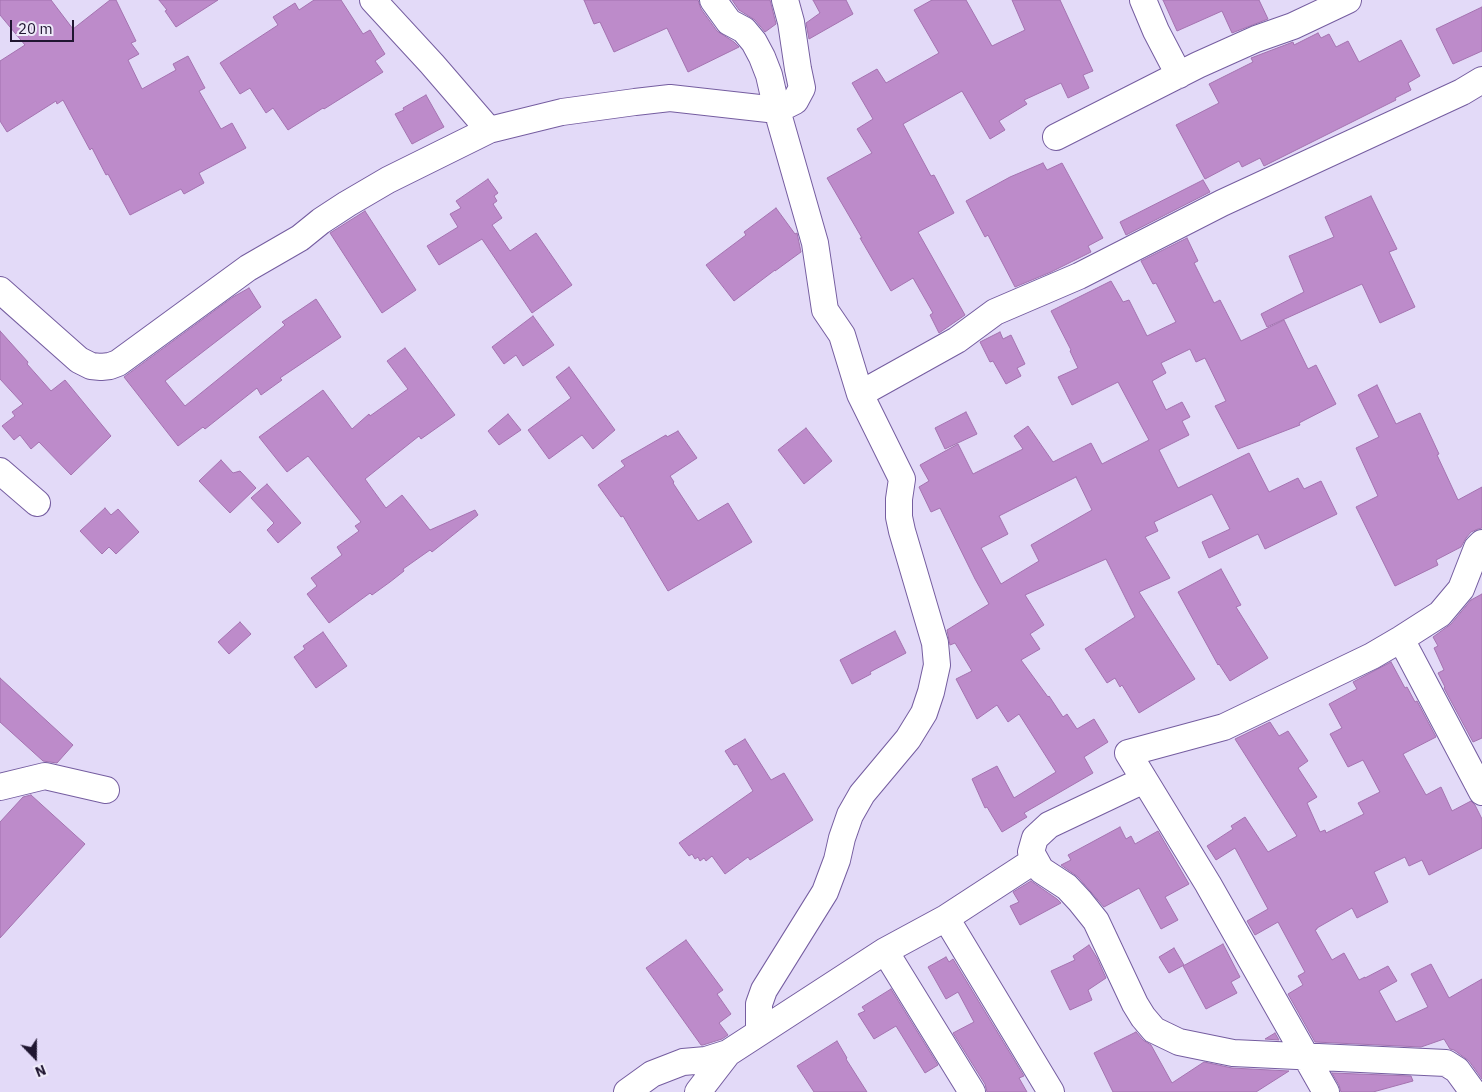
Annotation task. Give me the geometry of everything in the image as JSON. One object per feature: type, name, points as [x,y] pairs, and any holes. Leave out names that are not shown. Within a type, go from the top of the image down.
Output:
[{"type":"street","points":[[373,0],[489,130]]},
{"type":"street","points":[[713,0],[729,22],[744,30],[754,42],[769,75],[777,110],[815,243],[825,310],[842,335],[860,394],[902,479],[899,517],[935,643],[937,666],[924,713],[908,739],[862,794],[850,814],[837,860],[825,892],[764,990],[759,1004],[759,1032]]},
{"type":"street","points":[[0,290],[80,360],[90,366],[110,366],[118,363],[248,268],[300,238],[321,221],[348,204],[388,180],[489,130],[579,109],[670,98],[777,110],[795,100],[802,88],[791,22],[785,0]]},
{"type":"street","points":[[1143,0],[1179,75]]},
{"type":"street","points":[[1056,138],[1198,65],[1256,39],[1293,26],[1348,0]]},
{"type":"street","points":[[860,394],[957,340],[995,312],[1079,276],[1222,203],[1462,92],[1482,80]]},
{"type":"street","points":[[0,472],[37,503]]},
{"type":"street","points":[[1326,1092],[1208,884],[1128,753],[1224,728],[1372,656],[1440,614],[1461,589],[1480,549]]},
{"type":"street","points":[[1401,639],[1482,792]]},
{"type":"street","points":[[0,787],[45,776],[106,790]]},
{"type":"street","points":[[1144,780],[1049,826],[1035,838],[1031,852],[1041,870],[1074,894],[1096,921],[1135,1004],[1154,1030],[1179,1042],[1233,1053],[1446,1064],[1457,1070],[1473,1092]]},
{"type":"street","points":[[627,1092],[652,1074],[683,1062],[706,1060],[728,1053],[886,951],[946,918],[1035,860]]},
{"type":"street","points":[[946,918],[1051,1092]]},
{"type":"street","points":[[886,951],[972,1092]]},
{"type":"street","points":[[698,1092],[728,1053]]},
{"type":"building","points":[[0,0],[51,0],[73,29],[110,0],[116,0],[136,41],[131,43],[139,54],[128,60],[142,89],[176,70],[173,64],[188,56],[205,88],[199,91],[221,129],[232,123],[246,148],[199,173],[204,183],[184,194],[181,189],[130,215],[92,148],[90,150],[63,100],[57,104],[56,101],[7,132],[0,121],[0,61],[25,45],[0,15]]},
{"type":"building","points":[[159,0],[218,0],[176,27]]},
{"type":"building","points":[[314,0],[341,0],[363,34],[370,30],[385,54],[375,61],[383,72],[288,130],[273,108],[266,113],[250,88],[240,94],[220,63],[278,25],[273,17],[295,3],[299,10]]},
{"type":"building","points":[[584,0],[698,0],[701,9],[717,31],[739,47],[688,72],[667,28],[614,52],[600,22],[594,24]]},
{"type":"building","points":[[732,0],[770,0],[776,24],[765,32],[755,20],[739,10]]},
{"type":"building","points":[[813,0],[846,0],[853,14],[809,39],[806,23],[820,13]]},
{"type":"building","points":[[932,0],[966,0],[992,46],[1025,30],[1012,0],[1060,0],[1093,71],[1083,75],[1089,88],[1068,98],[1061,83],[1024,100],[1027,104],[999,121],[1005,130],[990,139],[962,91],[903,124],[931,176],[934,175],[954,213],[918,232],[965,315],[939,333],[930,315],[933,313],[913,278],[891,291],[827,178],[872,153],[857,129],[873,119],[852,83],[877,69],[886,83],[939,53],[914,10]]},
{"type":"building","points":[[1163,0],[1259,0],[1268,19],[1232,33],[1222,11],[1177,31]]},
{"type":"building","points":[[1482,7],[1482,51],[1453,64],[1436,29]]},
{"type":"building","points":[[1318,33],[1321,38],[1329,34],[1336,47],[1348,41],[1359,62],[1401,40],[1420,76],[1408,83],[1411,90],[1395,98],[1396,100],[1264,166],[1260,158],[1242,167],[1239,161],[1205,179],[1176,125],[1219,103],[1209,84],[1253,62],[1251,58],[1293,42],[1294,45]]},
{"type":"building","points":[[426,95],[444,127],[412,144],[395,114]]},
{"type":"building","points":[[1043,163],[1047,170],[1062,163],[1103,238],[1088,246],[1091,252],[1015,287],[988,235],[985,237],[966,201],[1010,177]]},
{"type":"building","points":[[488,179],[498,193],[494,196],[497,201],[493,204],[502,218],[492,225],[510,251],[536,233],[572,285],[532,313],[482,239],[439,265],[427,246],[458,227],[450,214],[461,208],[456,201]]},
{"type":"building","points":[[1203,180],[1210,192],[1126,235],[1120,222]]},
{"type":"building","points":[[1371,196],[1397,249],[1389,252],[1415,307],[1380,323],[1362,284],[1267,327],[1261,314],[1304,292],[1289,256],[1334,237],[1325,217]]},
{"type":"building","points":[[776,208],[795,234],[797,233],[801,252],[734,301],[706,265],[746,235],[744,232]]},
{"type":"building","points":[[365,211],[416,290],[382,313],[330,233]]},
{"type":"building","points":[[1187,238],[1198,261],[1194,263],[1214,303],[1220,300],[1241,341],[1284,320],[1308,369],[1316,365],[1336,404],[1299,423],[1300,425],[1238,449],[1215,406],[1226,401],[1205,358],[1196,362],[1190,349],[1161,363],[1166,373],[1152,381],[1166,410],[1182,402],[1190,417],[1182,421],[1189,435],[1159,450],[1178,488],[1249,453],[1269,492],[1298,478],[1304,489],[1321,481],[1337,514],[1265,549],[1258,534],[1209,558],[1202,542],[1230,529],[1212,494],[1154,522],[1158,531],[1145,537],[1170,578],[1139,592],[1195,679],[1139,713],[1122,685],[1120,687],[1115,678],[1107,683],[1085,649],[1135,617],[1106,559],[1025,595],[1044,625],[1030,634],[1040,649],[1021,660],[1063,717],[1067,714],[1077,729],[1094,719],[1108,742],[1084,757],[1093,773],[1024,813],[1027,817],[1002,832],[987,807],[985,808],[972,779],[997,766],[1014,798],[1056,772],[1019,714],[1008,722],[997,705],[977,719],[956,679],[972,671],[955,643],[950,645],[947,630],[989,604],[940,508],[931,512],[919,487],[929,481],[920,465],[958,444],[973,474],[1023,449],[1014,436],[1028,426],[1053,462],[1091,443],[1102,464],[1149,440],[1118,382],[1072,405],[1058,377],[1078,368],[1051,311],[1111,281],[1123,302],[1129,300],[1147,336],[1176,322],[1156,283],[1153,284],[1141,261]],"holes":[[[1076,477],[1092,510],[1031,545],[1039,561],[1001,584],[981,548],[1008,534],[999,516]]]},
{"type":"building","points":[[249,288],[261,307],[165,381],[185,406],[285,325],[282,322],[316,299],[341,337],[280,378],[282,380],[261,395],[257,388],[205,429],[203,427],[178,446],[124,377],[233,297]]},
{"type":"building","points":[[533,316],[554,345],[523,366],[516,355],[504,364],[492,347]]},
{"type":"building","points":[[0,331],[51,391],[65,380],[111,436],[71,475],[39,442],[31,449],[20,435],[14,440],[2,426],[15,416],[12,412],[23,404],[0,379]]},
{"type":"building","points":[[1000,332],[1003,339],[1011,335],[1025,364],[1017,368],[1021,376],[1006,384],[993,361],[990,362],[980,342]]},
{"type":"building","points":[[405,348],[455,415],[421,439],[419,436],[365,479],[386,508],[402,495],[430,530],[475,510],[478,515],[432,552],[430,550],[403,569],[404,571],[390,582],[372,595],[370,593],[329,623],[307,594],[317,586],[311,578],[342,555],[337,547],[359,531],[355,526],[361,522],[308,456],[287,472],[259,437],[323,390],[352,429],[369,414],[370,416],[408,389],[387,361]]},
{"type":"building","points":[[569,367],[615,430],[593,449],[582,435],[549,459],[528,430],[571,398],[556,377]]},
{"type":"building","points":[[1377,385],[1396,424],[1420,413],[1458,500],[1482,487],[1482,528],[1471,532],[1461,547],[1436,560],[1438,565],[1395,586],[1356,507],[1378,496],[1356,448],[1379,437],[1358,395]]},
{"type":"building","points":[[966,412],[977,434],[945,449],[935,428]]},
{"type":"building","points":[[508,414],[521,430],[499,445],[488,431]]},
{"type":"building","points":[[806,428],[832,461],[804,484],[778,450]]},
{"type":"building","points":[[678,431],[697,458],[670,476],[698,521],[728,503],[752,542],[668,591],[623,516],[621,517],[598,485],[625,466],[621,461],[666,435],[667,437]]},
{"type":"building","points":[[221,460],[233,473],[240,471],[256,488],[230,513],[199,481]]},
{"type":"building","points":[[267,484],[301,523],[278,543],[267,530],[274,523],[251,498]]},
{"type":"building","points":[[105,508],[111,515],[118,509],[139,532],[116,554],[109,547],[102,554],[80,531]]},
{"type":"building","points":[[1221,569],[1241,605],[1236,607],[1268,658],[1230,681],[1218,665],[1178,592]]},
{"type":"building","points":[[1482,594],[1482,738],[1473,742],[1438,673],[1444,670],[1434,648],[1438,646],[1433,637],[1451,624],[1471,600]]},
{"type":"building","points":[[240,622],[251,634],[229,654],[218,642]]},
{"type":"building","points":[[895,631],[906,653],[852,684],[840,660]]},
{"type":"building","points":[[323,632],[347,666],[316,688],[294,657],[305,649],[303,646]]},
{"type":"building","points":[[1391,662],[1405,688],[1407,687],[1415,702],[1417,701],[1436,737],[1403,754],[1426,795],[1441,787],[1452,811],[1471,801],[1475,805],[1482,819],[1482,848],[1429,875],[1422,860],[1409,866],[1405,857],[1374,872],[1388,902],[1357,918],[1352,908],[1315,930],[1332,960],[1344,953],[1359,980],[1388,966],[1397,981],[1379,991],[1396,1022],[1428,1007],[1411,974],[1431,964],[1449,998],[1482,979],[1482,1079],[1469,1061],[1450,1049],[1444,1039],[1421,1047],[1315,1042],[1288,994],[1303,985],[1298,976],[1305,972],[1278,922],[1255,935],[1247,921],[1268,909],[1235,848],[1216,860],[1207,846],[1233,829],[1231,826],[1245,817],[1268,852],[1297,836],[1235,739],[1270,722],[1279,736],[1288,731],[1308,761],[1298,768],[1317,797],[1307,803],[1320,832],[1325,830],[1326,833],[1364,814],[1358,803],[1380,792],[1363,760],[1348,767],[1330,734],[1342,728],[1329,704],[1357,689],[1353,682]]},
{"type":"building","points":[[0,678],[73,745],[57,763],[43,761],[0,722]]},
{"type":"building","points":[[745,739],[771,780],[784,773],[813,820],[750,860],[748,857],[725,874],[712,856],[706,861],[704,858],[700,861],[698,857],[695,859],[692,854],[689,856],[679,843],[753,791],[737,764],[734,765],[725,751]]},
{"type":"building","points":[[31,795],[85,844],[0,938],[0,822],[23,797]]},
{"type":"building","points":[[1120,827],[1126,839],[1131,836],[1135,844],[1158,831],[1189,884],[1165,897],[1178,920],[1161,929],[1139,888],[1104,907],[1078,877],[1061,865],[1071,860],[1068,855]]},
{"type":"building","points":[[1031,881],[1061,903],[1020,925],[1010,906],[1019,902],[1013,892]]},
{"type":"building","points":[[686,940],[723,990],[717,994],[731,1014],[719,1023],[728,1035],[703,1045],[701,1045],[646,968]]},
{"type":"building","points":[[1223,944],[1240,977],[1231,982],[1237,993],[1206,1009],[1183,966]]},
{"type":"building","points":[[1089,945],[1106,978],[1088,990],[1092,1000],[1070,1010],[1051,971],[1075,960],[1073,956]]},
{"type":"building","points":[[1174,948],[1184,965],[1169,973],[1159,957]]},
{"type":"building","points":[[946,957],[949,962],[953,959],[1024,1076],[1019,1078],[1027,1092],[987,1092],[985,1084],[953,1033],[974,1022],[958,992],[946,999],[928,967]]},
{"type":"building","points":[[891,989],[938,1065],[925,1073],[896,1026],[874,1039],[858,1014],[865,1011],[862,1007]]},
{"type":"building","points":[[1136,1032],[1151,1045],[1172,1083],[1204,1062],[1232,1068],[1289,1071],[1256,1092],[1113,1092],[1094,1053]]},
{"type":"building","points":[[1275,1033],[1279,1040],[1265,1039]]},
{"type":"building","points":[[837,1041],[867,1092],[814,1092],[797,1066]]},
{"type":"building","points":[[1332,1073],[1411,1076],[1413,1081],[1373,1092],[1341,1092]]}]
